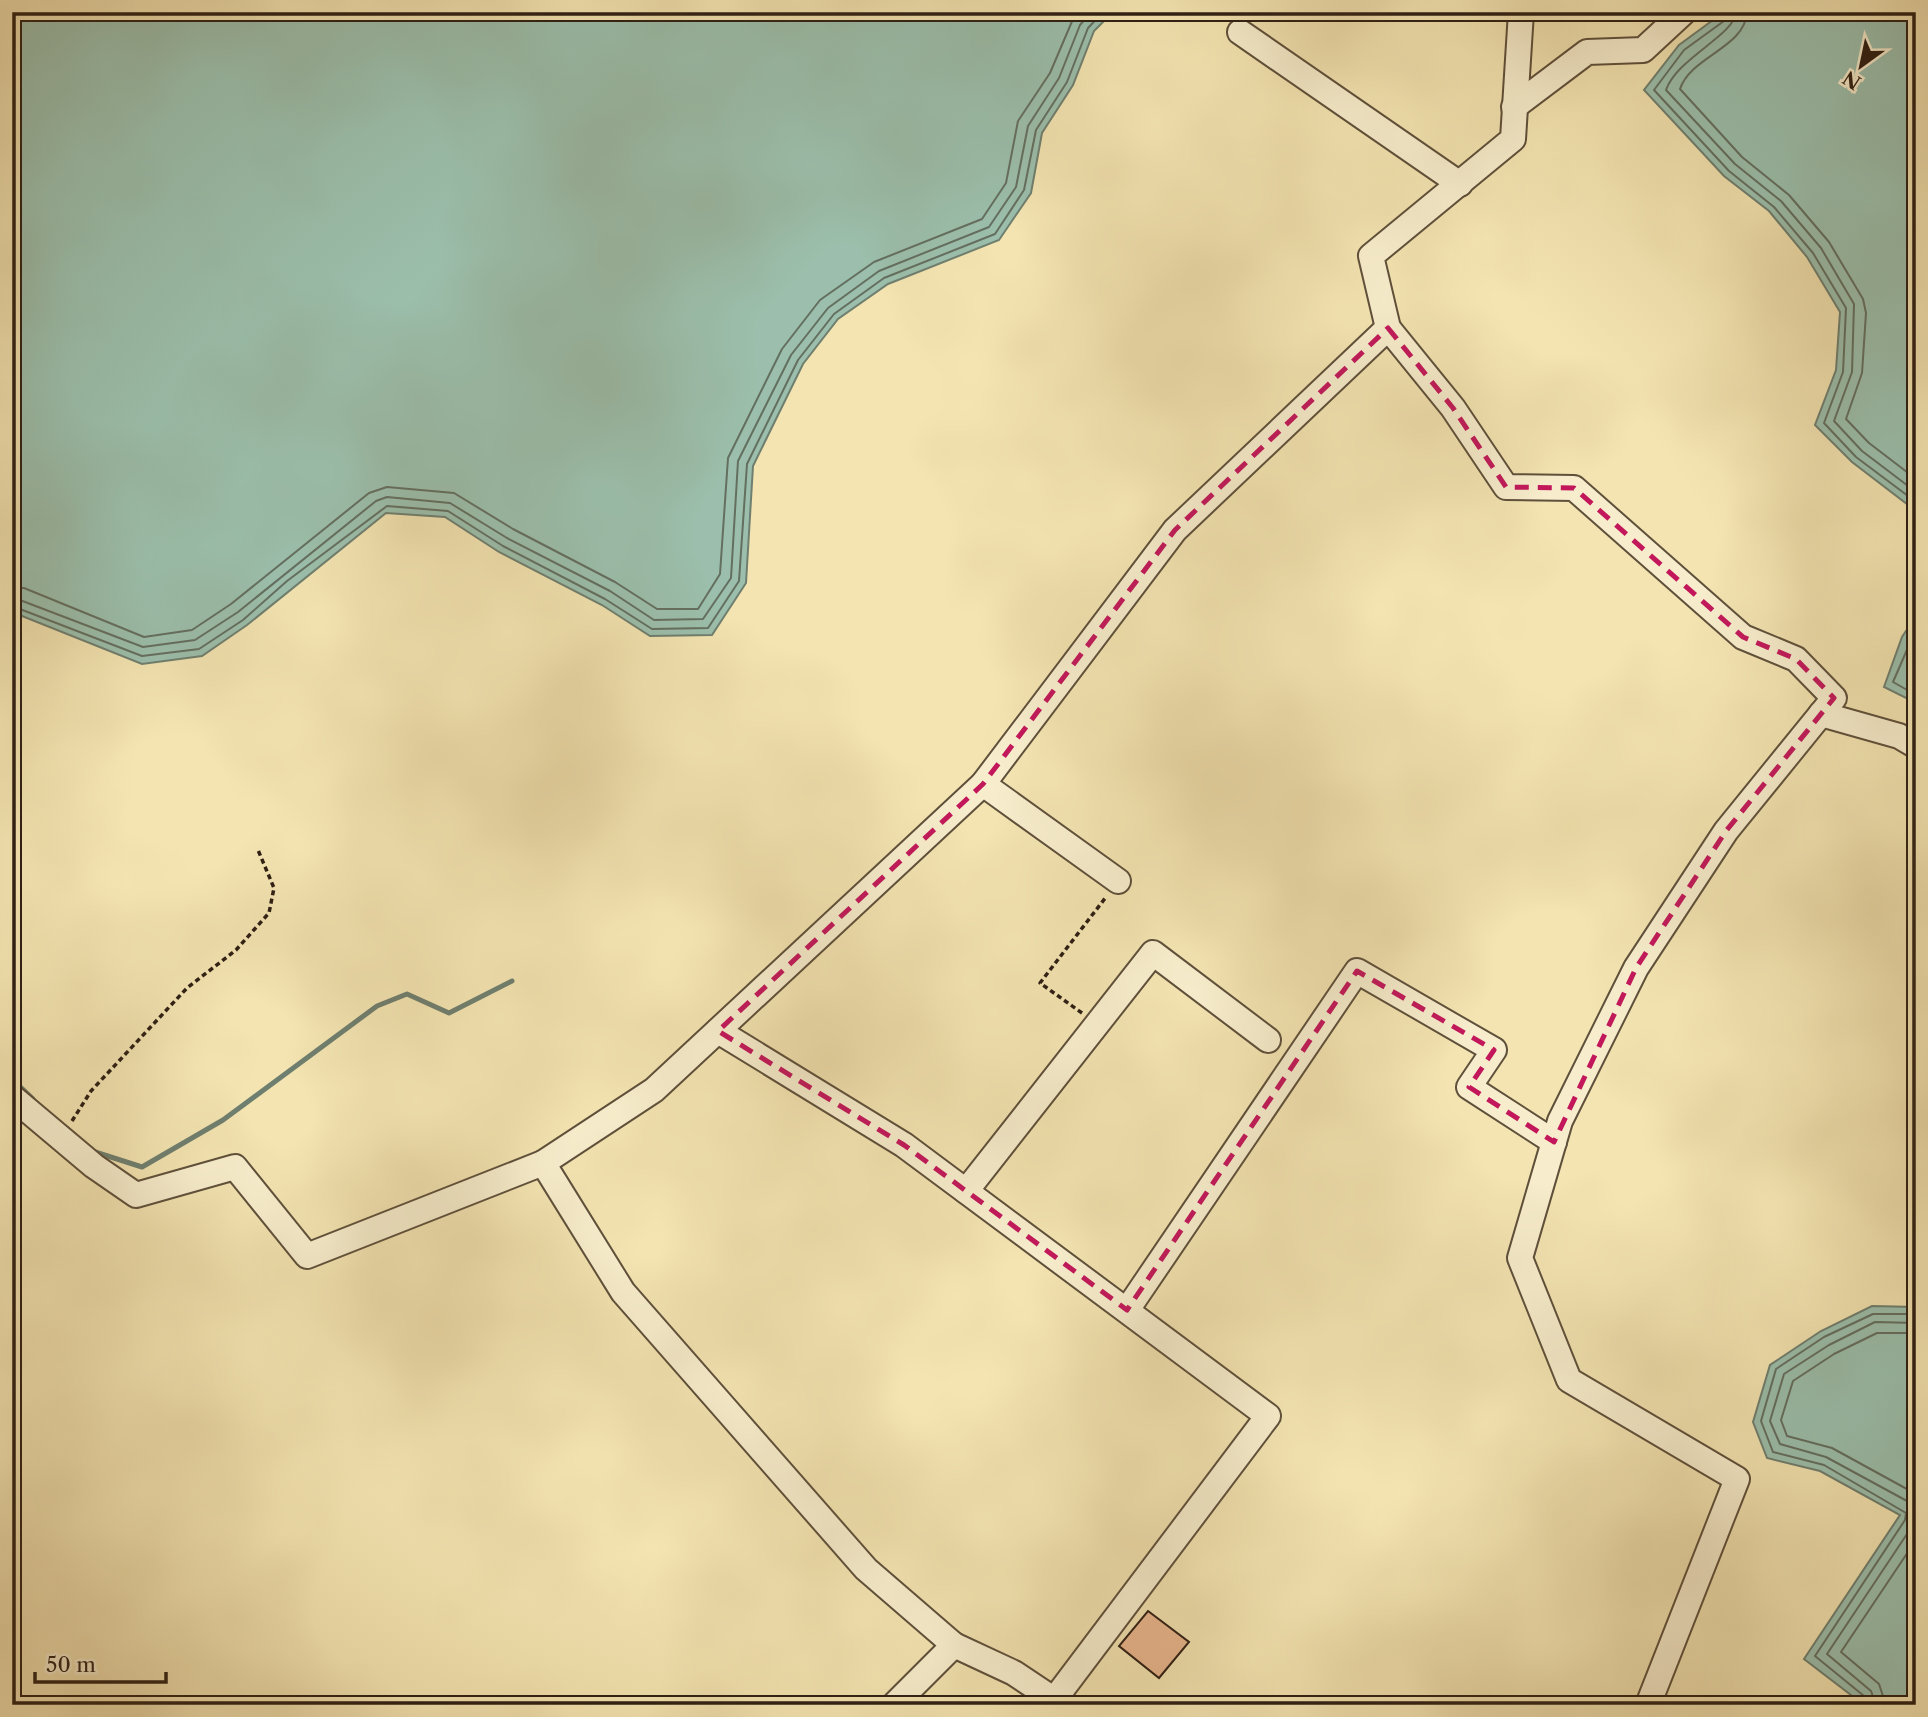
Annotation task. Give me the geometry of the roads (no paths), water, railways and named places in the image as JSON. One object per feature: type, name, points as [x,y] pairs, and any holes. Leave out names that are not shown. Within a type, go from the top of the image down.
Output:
[{"type":"street","points":[[1521,12],[1513,139],[1371,256],[1388,328],[1453,408],[1506,486],[1574,488],[1743,637],[1796,659],[1834,698],[1726,831],[1636,968],[1560,1121],[1520,1258],[1569,1380],[1737,1479],[1648,1705]]},
{"type":"street","points":[[1514,107],[1587,52],[1643,50],[1684,12]]},
{"type":"street","points":[[1240,32],[1460,184]]},
{"type":"street","points":[[12,1097],[94,1166],[136,1195],[235,1167],[307,1256],[543,1163],[654,1090],[983,784],[1175,530],[1388,328]]},
{"type":"street","points":[[1821,714],[1899,736],[1916,746]]},
{"type":"street","points":[[983,784],[1118,881]]},
{"type":"street","points":[[966,1191],[1153,953],[1268,1040]]},
{"type":"street","points":[[1127,1310],[1357,971],[1494,1050],[1469,1087],[1554,1142]]},
{"type":"street","points":[[543,1163],[623,1292],[866,1569],[954,1645],[1014,1673],[1058,1702],[1268,1416],[966,1191],[859,1115],[718,1031]]},
{"type":"street","points":[[894,1705],[954,1645]]},
{"type":"water","points":[[12,12],[1113,12],[1094,31],[1073,85],[1042,133],[1031,193],[999,240],[888,284],[838,319],[803,364],[753,466],[746,583],[712,635],[650,636],[602,605],[499,552],[445,517],[386,513],[247,625],[202,656],[142,664],[12,612]]},
{"type":"water","points":[[1724,12],[1916,12],[1916,511],[1852,462],[1815,425],[1836,370],[1840,312],[1807,257],[1769,211],[1724,176],[1644,90],[1679,45]]},
{"type":"water","points":[[1916,616],[1916,703],[1884,687],[1902,637]]},
{"type":"water","points":[[1872,1306],[1916,1307],[1916,1705],[1864,1705],[1804,1659],[1900,1515],[1820,1471],[1767,1458],[1753,1422],[1770,1365],[1821,1331]]},
{"type":"waterway","points":[[92,1151],[142,1167],[223,1120],[377,1006],[407,994],[449,1013],[512,981]]},
{"type":"waterway","points":[[12,1079],[33,1099]]}]
